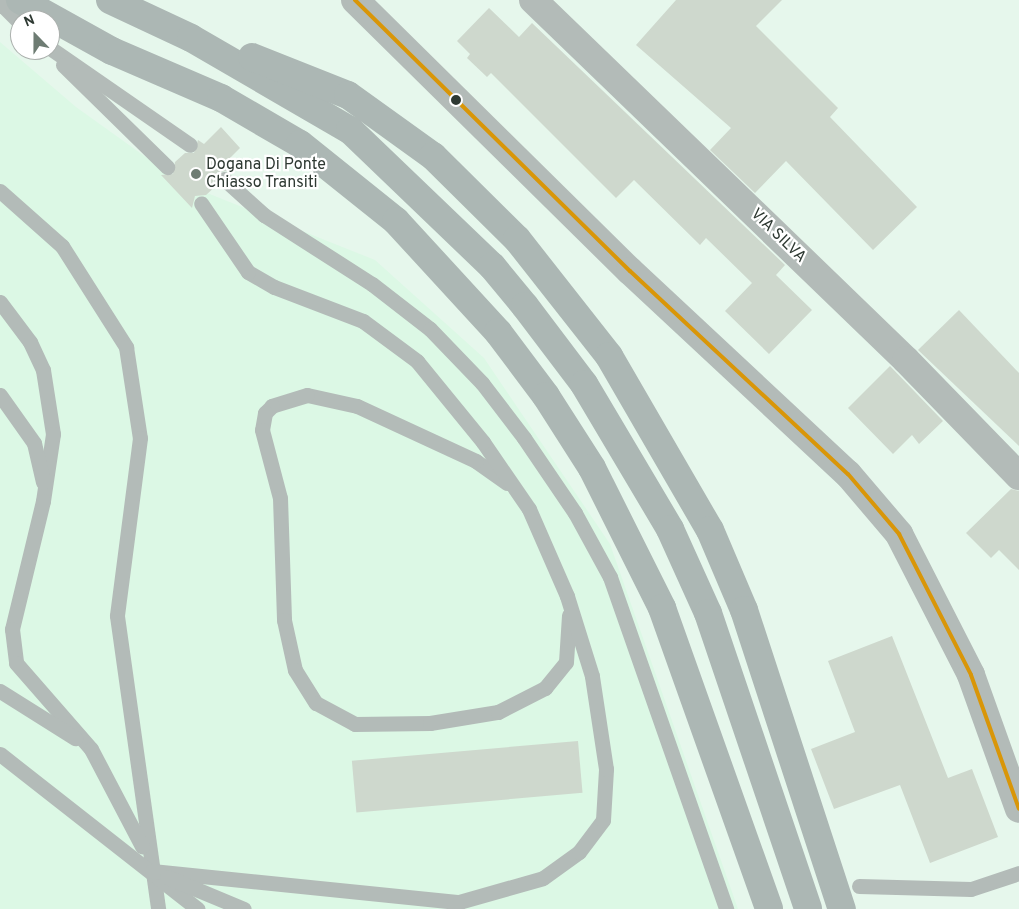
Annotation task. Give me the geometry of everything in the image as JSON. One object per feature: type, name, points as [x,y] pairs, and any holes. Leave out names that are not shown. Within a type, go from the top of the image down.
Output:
[{"type":"highway","points":[[20,0],[112,51],[259,118],[337,170],[426,252],[498,332],[546,396],[625,529],[694,691],[769,909]]},
{"type":"highway","points":[[110,0],[191,38],[300,97],[365,144],[497,273],[584,384],[632,461],[670,529],[708,613],[808,909]]},
{"type":"highway","points":[[191,38],[299,72],[348,95],[396,127],[475,194],[609,356],[659,436],[714,538],[744,610],[842,909]]},
{"type":"street","points":[[355,0],[630,272],[848,474],[899,534],[971,675],[1019,808]]},
{"type":"street","name":"VIA SILVA","points":[[533,0],[906,360],[1019,476]]},
{"type":"lane","points":[[0,3],[10,13]]},
{"type":"lane","points":[[60,56],[190,145]]},
{"type":"lane","points":[[60,60],[167,167]]},
{"type":"lane","points":[[224,179],[264,215],[418,318],[470,370],[524,438],[587,534],[613,585],[726,909]]},
{"type":"lane","points":[[0,191],[62,246],[126,347],[140,438],[117,616],[158,909]]},
{"type":"lane","points":[[152,871],[459,902],[543,878],[579,852],[603,820],[606,769],[593,685],[568,596],[529,509],[483,442],[417,361],[363,321],[274,287],[248,272],[201,202]]},
{"type":"lane","points":[[0,302],[30,342],[43,370],[50,403],[53,441],[43,501],[15,610],[12,647],[25,676],[91,749],[124,804],[152,871],[244,909]]},
{"type":"lane","points":[[0,395],[34,443],[43,469],[43,501]]},
{"type":"lane","points":[[529,509],[513,488],[476,461],[357,406],[329,398],[293,396],[272,406],[262,421],[280,498],[284,620],[295,670],[316,703],[355,724],[430,723],[498,712],[545,688],[566,662],[568,596]]},
{"type":"lane","points":[[0,691],[91,749]]},
{"type":"lane","points":[[0,754],[152,871],[198,909]]},
{"type":"lane","points":[[859,886],[971,888],[1019,873]]},
{"type":"shaded area","points":[[0,42],[10,51],[10,60],[21,60],[76,107],[182,183],[375,260],[484,358],[610,544],[738,909],[0,909]]},
{"type":"building","points":[[676,0],[782,0],[756,26],[838,108],[830,117],[917,207],[873,250],[786,161],[755,193],[710,150],[731,128],[636,45]]},
{"type":"building","points":[[489,8],[519,37],[532,23],[785,265],[776,275],[812,310],[769,354],[725,311],[752,283],[706,238],[700,245],[634,180],[616,198],[491,73],[487,77],[467,58],[470,54],[457,41]]},
{"type":"building","name":"Dogana Di Ponte Chiasso Transiti","points":[[221,127],[240,148],[223,165],[229,171],[217,172],[217,185],[206,195],[195,196],[192,208],[161,175],[173,174],[175,162],[185,153],[194,153],[198,140],[204,144]]},
{"type":"building","points":[[959,310],[1019,373],[1019,446],[918,350]]},
{"type":"building","points":[[890,366],[943,421],[919,444],[912,435],[893,454],[848,408]]},
{"type":"building","points":[[1011,489],[1019,491],[1019,570],[999,550],[991,558],[966,533]]},
{"type":"building","points":[[892,636],[948,778],[972,769],[998,837],[930,863],[900,785],[834,809],[811,749],[855,732],[828,661]]},
{"type":"building","points":[[578,741],[583,793],[356,813],[352,761]]},
{"type":"transit line","points":[[355,0],[630,271],[848,474],[899,534],[971,675],[1019,809]]},
{"type":"place","name":"Dogana Di Ponte Chiasso Transiti","points":[[196,174]]}]
